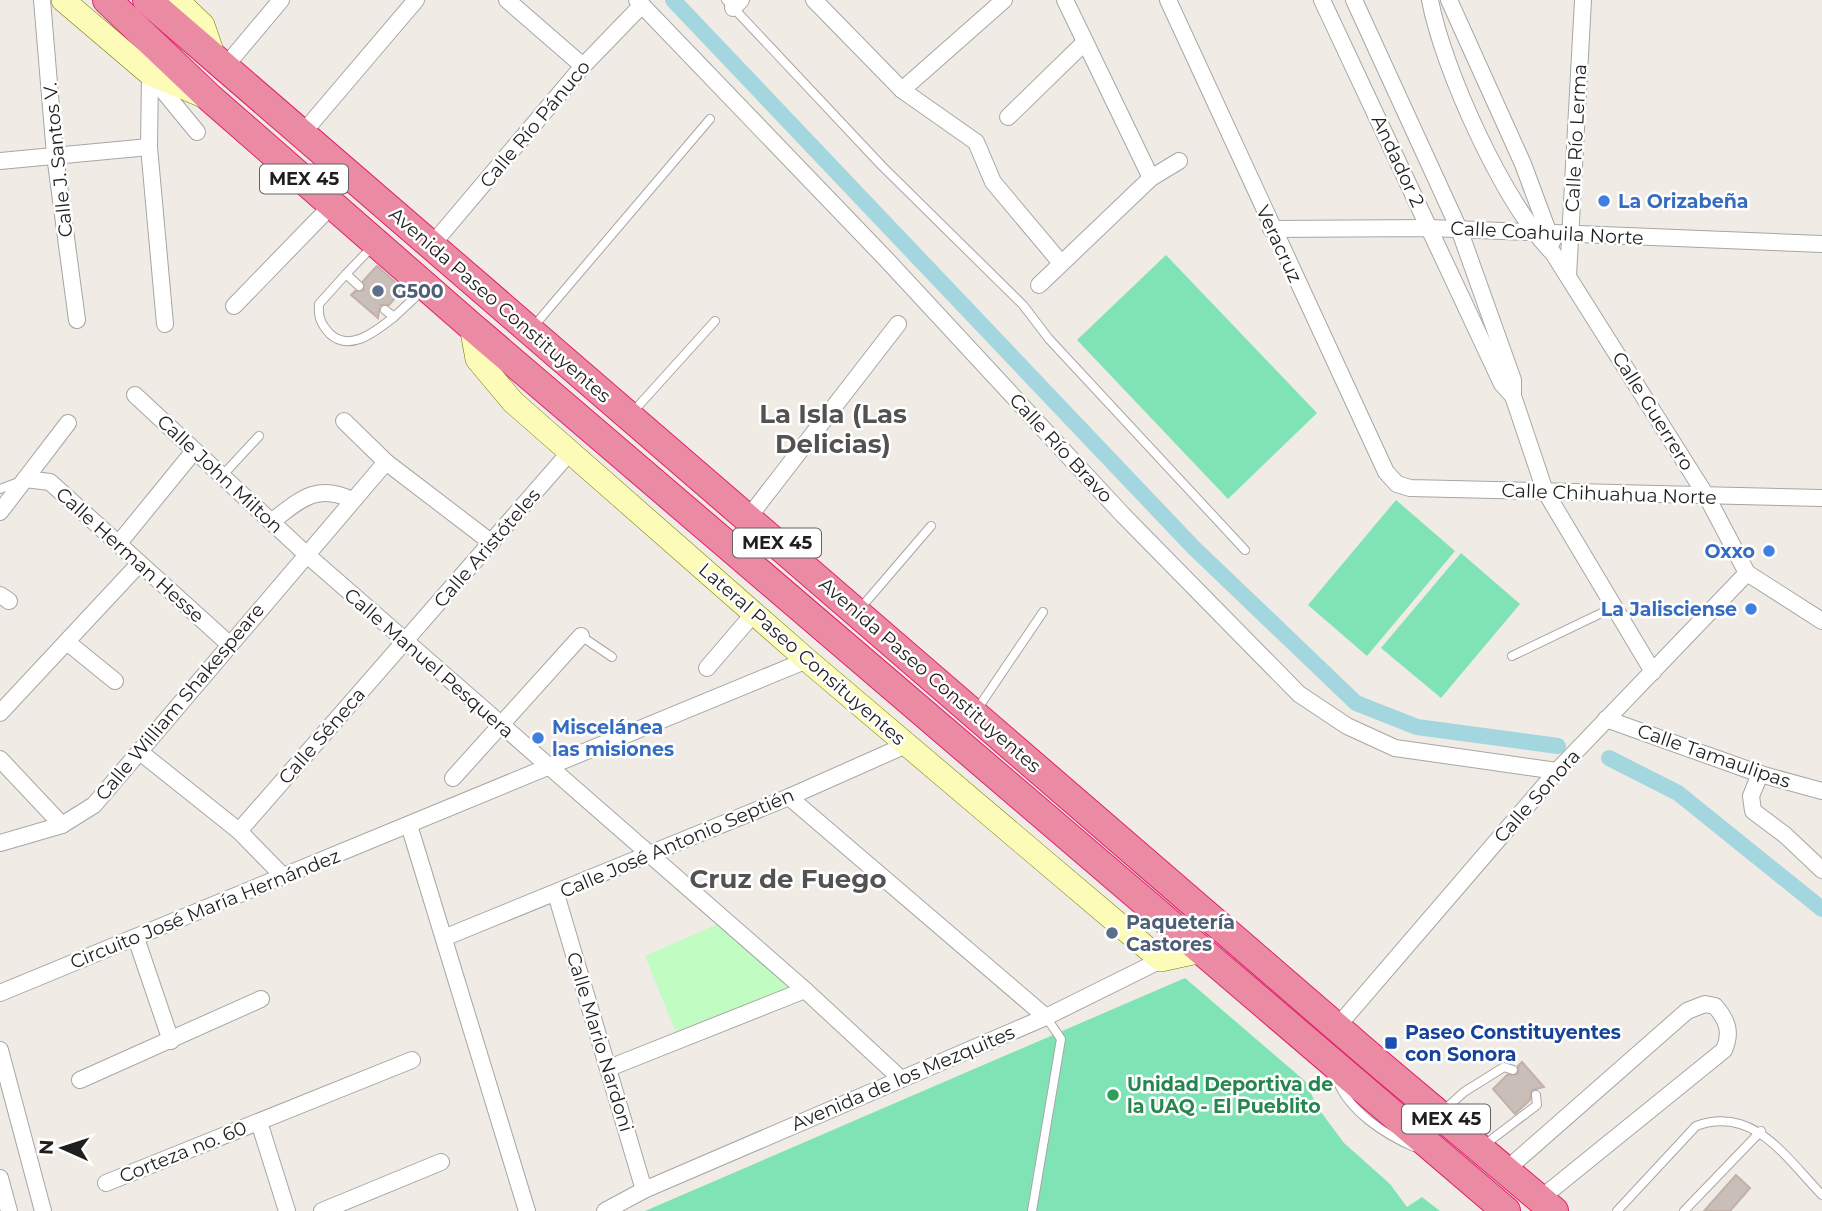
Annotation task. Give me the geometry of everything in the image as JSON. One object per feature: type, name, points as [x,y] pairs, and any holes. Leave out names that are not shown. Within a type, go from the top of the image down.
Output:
[{"type":"highway","name":"Avenida Paseo Constituyentes","points":[[107,0],[210,99],[471,326],[1506,1211]]},
{"type":"highway","name":"Avenida Paseo Constituyentes","points":[[147,0],[1547,1205]]},
{"type":"street","points":[[43,0],[149,74],[210,99]]},
{"type":"street","name":"Calle J. Santos V.","points":[[43,0],[55,155],[78,320]]},
{"type":"street","points":[[63,0],[149,74],[197,132]]},
{"type":"street","points":[[177,0],[203,25],[219,64],[281,0]]},
{"type":"street","points":[[302,134],[415,0]]},
{"type":"street","points":[[506,0],[583,66]]},
{"type":"street","points":[[814,0],[902,90],[976,142],[993,182],[1060,263]]},
{"type":"street","points":[[902,90],[1004,0]]},
{"type":"street","points":[[1065,0],[1151,178]]},
{"type":"street","name":"Veracruz","points":[[1168,0],[1271,229],[1386,472],[1397,484]]},
{"type":"street","name":"Andador 2","points":[[1322,0],[1502,384],[1513,396]]},
{"type":"street","name":"Andador 2","points":[[1354,0],[1459,229],[1513,380],[1513,396],[1545,491],[1653,672]]},
{"type":"street","name":"Calle Guerrero","points":[[1430,0],[1458,90],[1501,177],[1533,233],[1553,253],[1707,497],[1747,573]]},
{"type":"street","points":[[1449,0],[1552,234],[1553,253]]},
{"type":"street","name":"Calle Río Lerma","points":[[1568,276],[1583,0]]},
{"type":"street","name":"Calle Río Pánuco","points":[[431,246],[639,2]]},
{"type":"street","name":"Calle Río Bravo","points":[[639,2],[886,259],[1123,515],[1299,694],[1347,726],[1395,748],[1561,767]]},
{"type":"street","points":[[1008,117],[1085,42]]},
{"type":"street","points":[[149,74],[149,147],[165,324]]},
{"type":"street","points":[[0,161],[149,147]]},
{"type":"street","points":[[1039,285],[1151,178],[1179,161]]},
{"type":"street","points":[[234,306],[333,204]]},
{"type":"street","name":"Calle Coahuila Norte","points":[[1271,229],[1430,228],[1572,236],[1822,244]]},
{"type":"street","points":[[748,518],[898,324]]},
{"type":"street","name":"Lateral Paseo Consituyentes","points":[[471,326],[477,359],[513,402],[807,660],[1161,960]]},
{"type":"street","name":"Calle John Milton","points":[[135,394],[306,554]]},
{"type":"street","points":[[344,421],[386,462],[492,543]]},
{"type":"street","points":[[0,512],[68,423]]},
{"type":"street","points":[[119,543],[194,451]]},
{"type":"street","name":"Calle Aristóteles","points":[[405,642],[569,453]]},
{"type":"street","name":"Calle William Shakespeare","points":[[0,843],[62,825],[94,805],[386,462]]},
{"type":"street","name":"Calle Herman Hesse","points":[[25,479],[50,482],[229,644]]},
{"type":"street","name":"Calle Chihuahua Norte","points":[[1397,484],[1410,488],[1822,498]]},
{"type":"street","points":[[271,522],[304,498],[320,492],[337,493],[352,500]]},
{"type":"street","name":"Calle Manuel Pesquera","points":[[306,554],[547,768],[806,990],[900,1078]]},
{"type":"street","points":[[0,713],[139,564]]},
{"type":"street","points":[[1747,573],[1822,621]]},
{"type":"street","name":"Calle Sonora","points":[[1338,1027],[1561,767],[1747,573]]},
{"type":"street","points":[[707,668],[755,612]]},
{"type":"street","points":[[453,778],[581,635]]},
{"type":"street","points":[[67,642],[115,681]]},
{"type":"street","name":"Calle Séneca","points":[[239,831],[405,642]]},
{"type":"street","name":"Circuito José María Hernández","points":[[0,993],[807,660]]},
{"type":"street","name":"Calle Tamaulipas","points":[[1601,724],[1822,791]]},
{"type":"street","name":"Calle José Antonio Septién","points":[[446,937],[789,797],[906,745]]},
{"type":"street","points":[[140,752],[239,831],[284,877]]},
{"type":"street","points":[[0,759],[62,825]]},
{"type":"street","points":[[1760,774],[1751,796],[1753,811],[1785,835],[1822,870]]},
{"type":"street","points":[[789,797],[1046,1017]]},
{"type":"street","points":[[410,825],[527,1211]]},
{"type":"street","name":"Calle Mario Nardoni","points":[[556,894],[644,1190]]},
{"type":"street","points":[[136,938],[172,1041]]},
{"type":"street","name":"Avenida de los Mezquites","points":[[605,1211],[644,1190],[1046,1017],[1161,960],[1202,951]]},
{"type":"street","points":[[609,1068],[806,990]]},
{"type":"street","points":[[80,1080],[261,999]]},
{"type":"street","points":[[1506,1170],[1687,1011],[1705,1004],[1715,1006],[1727,1020],[1728,1041],[1724,1050],[1547,1205]]},
{"type":"street","points":[[0,1050],[43,1211]]},
{"type":"street","name":"Corteza no. 60","points":[[106,1183],[412,1060]]},
{"type":"street","points":[[259,1122],[287,1211]]},
{"type":"street","points":[[322,1211],[441,1162]]},
{"type":"street","points":[[0,1178],[9,1211]]},
{"type":"lane","points":[[733,3],[882,166],[1023,305],[1049,339],[1245,550]]},
{"type":"lane","points":[[530,331],[710,119]]},
{"type":"lane","points":[[377,242],[319,304],[321,324],[334,337],[347,342],[366,337],[394,317],[427,287]]},
{"type":"lane","points":[[346,274],[359,286]]},
{"type":"lane","points":[[385,310],[394,317]]},
{"type":"lane","points":[[629,416],[715,321]]},
{"type":"lane","points":[[221,477],[259,436]]},
{"type":"lane","points":[[0,489],[25,479]]},
{"type":"lane","points":[[857,612],[931,526]]},
{"type":"lane","points":[[1512,656],[1614,607]]},
{"type":"lane","points":[[975,713],[1043,612]]},
{"type":"lane","points":[[581,635],[612,657]]},
{"type":"lane","points":[[1032,1211],[1061,1039],[1046,1017]]},
{"type":"lane","points":[[1440,1114],[1464,1092],[1494,1073],[1504,1067],[1513,1070]]},
{"type":"lane","points":[[1481,1148],[1537,1105],[1536,1095]]},
{"type":"lane","points":[[1616,1211],[1696,1126],[1713,1120],[1744,1124],[1761,1131],[1822,1195]]},
{"type":"lane","points":[[1684,1211],[1761,1131]]},
{"type":"green space","points":[[1166,255],[1317,413],[1228,499],[1077,340]]},
{"type":"green space","points":[[1396,500],[1455,551],[1367,656],[1308,605]]},
{"type":"green space","points":[[1461,553],[1520,604],[1441,698],[1381,648]]},
{"type":"green space","points":[[722,922],[797,988],[678,1038],[645,956]]},
{"type":"green space","name":"Unidad Deportiva de la UAQ - El Pueblito","points":[[1185,978],[1305,1081],[1318,1108],[1344,1143],[1390,1184],[1407,1207],[1422,1197],[1440,1211],[645,1211]]},
{"type":"building","name":"G500","points":[[377,266],[403,289],[389,305],[380,305],[378,318],[351,295],[355,291],[364,290],[363,281]]},
{"type":"building","points":[[1522,1062],[1544,1087],[1532,1090],[1530,1100],[1515,1114],[1493,1089],[1507,1075],[1518,1074],[1518,1066]]},
{"type":"building","points":[[1736,1175],[1750,1188],[1730,1211],[1704,1211]]},
{"type":"waterway","points":[[673,0],[1193,547],[1356,703],[1417,727],[1558,746]]},
{"type":"waterway","points":[[1609,758],[1678,793],[1822,909]]},
{"type":"place","name":"La Orizabeña","points":[[1604,201]]},
{"type":"place","name":"G500","points":[[378,291]]},
{"type":"place","name":"Oxxo","points":[[1769,551]]},
{"type":"place","name":"La Jalisciense","points":[[1751,609]]},
{"type":"place","name":"Miscelánea las misiones","points":[[538,738]]},
{"type":"place","name":"Paquetería Castores","points":[[1112,933]]},
{"type":"place","name":"Paseo Constituyentes con Sonora","points":[[1391,1043]]},
{"type":"place","name":"Unidad Deportiva de la UAQ - El Pueblito","points":[[1113,1095]]},
{"type":"district","name":"La Isla (Las Delicias)","points":[[833,429]]},
{"type":"district","name":"Cruz de Fuego","points":[[788,879]]}]
